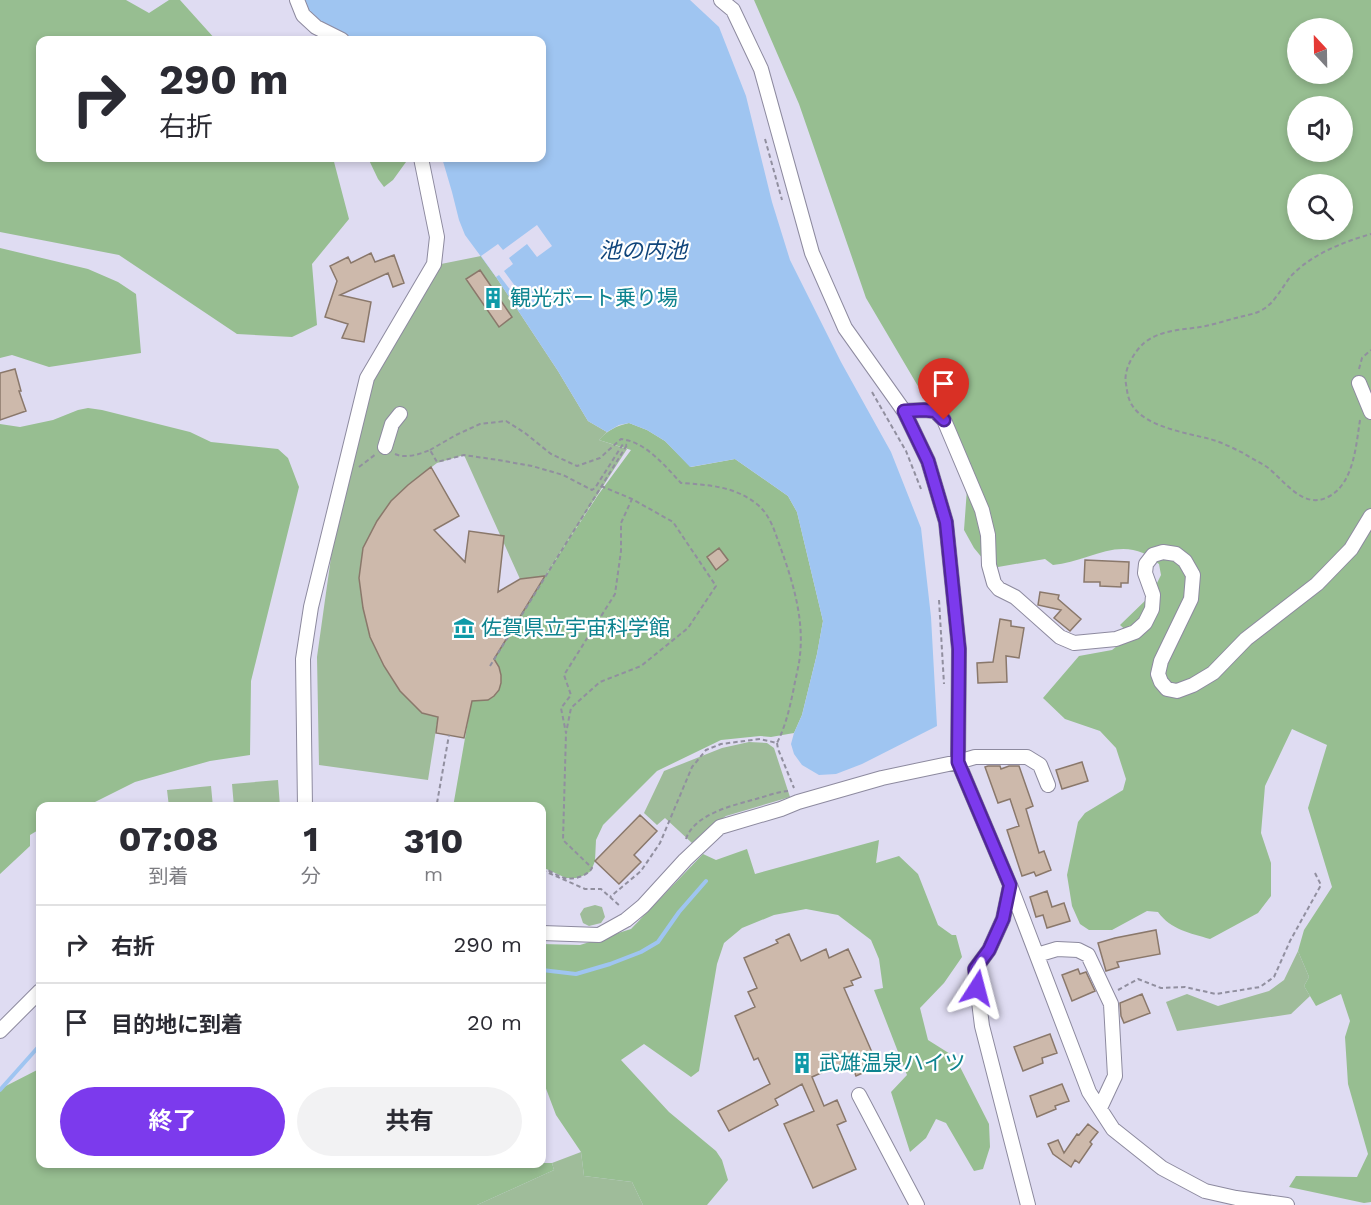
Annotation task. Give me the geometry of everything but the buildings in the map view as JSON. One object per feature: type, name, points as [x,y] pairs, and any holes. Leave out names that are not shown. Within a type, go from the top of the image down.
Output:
[{"type":"street","points":[[297,0],[303,15],[316,27],[334,36]]},
{"type":"street","points":[[722,0],[733,10],[761,69],[812,253],[845,328],[904,411],[928,461],[946,522],[959,649],[958,762],[1010,885],[1089,1092],[1113,1129],[1162,1168],[1205,1191],[1287,1205]]},
{"type":"street","points":[[304,802],[303,659],[311,607],[367,378],[434,264],[436,237],[423,162]]},
{"type":"street","points":[[1359,382],[1365,415]]},
{"type":"street","points":[[904,411],[935,411],[944,420],[982,510],[988,535],[989,565],[994,583],[999,589],[1015,597],[1060,637],[1074,643],[1116,639],[1135,632],[1144,623],[1152,609],[1153,595],[1145,573],[1146,564],[1153,555],[1163,552],[1176,554],[1185,561],[1193,575],[1191,599],[1161,661],[1158,674],[1167,689],[1177,691],[1213,673],[1246,639],[1317,584],[1351,549],[1371,516]]},
{"type":"street","points":[[385,447],[392,424],[400,414]]},
{"type":"street","points":[[546,933],[598,936],[626,920],[643,906],[685,860],[720,827],[882,778],[958,762],[975,756],[1027,757],[1040,765],[1048,785]]},
{"type":"street","points":[[1010,885],[1003,919],[989,950],[975,969],[982,1026],[1028,1205]]},
{"type":"street","points":[[1037,955],[1057,950],[1078,950],[1088,955],[1111,1004],[1115,1076],[1100,1108]]},
{"type":"street","points":[[0,1031],[36,995]]},
{"type":"street","points":[[859,1095],[917,1205]]},
{"type":"path","points":[[763,131],[777,187],[785,208]]},
{"type":"path","points":[[1365,415],[1349,471],[1340,488],[1328,497],[1315,501],[1295,492],[1266,467],[1242,453],[1212,439],[1167,429],[1142,416],[1132,406],[1125,379],[1135,353],[1155,337],[1175,329],[1202,327],[1261,311],[1269,305],[1291,277],[1311,259],[1371,234]]},
{"type":"path","points":[[1359,382],[1359,366],[1362,358],[1371,350]]},
{"type":"path","points":[[872,391],[906,452],[922,492]]},
{"type":"path","points":[[342,479],[385,447],[399,456],[418,455],[480,424],[506,421],[525,432],[551,454],[577,466],[600,458],[621,439],[629,440],[655,455],[681,483],[722,487],[743,495],[759,505],[770,519],[788,567],[801,627],[800,656],[789,714],[777,743],[777,749],[795,790],[724,807],[703,819],[688,833],[685,842]]},
{"type":"path","points":[[430,450],[437,462],[464,455],[532,466],[563,475],[592,490],[623,444],[627,445],[490,666]]},
{"type":"path","points":[[546,870],[566,878],[576,878],[585,875],[592,868],[563,840],[566,732],[571,708],[600,682],[641,666],[688,628],[716,586],[673,522],[632,499],[601,486]]},
{"type":"path","points":[[566,732],[561,708],[571,695],[564,675],[615,594],[621,551],[621,523],[632,499]]},
{"type":"path","points":[[938,591],[944,685]]},
{"type":"path","points":[[437,802],[449,735]]},
{"type":"path","points":[[610,897],[641,871],[660,843],[692,767],[706,750],[721,744],[760,739],[777,743]]},
{"type":"path","points":[[546,871],[585,889],[601,889],[625,911]]},
{"type":"path","points":[[1107,995],[1138,980],[1161,988],[1185,987],[1216,994],[1260,987],[1274,977],[1290,941],[1321,885],[1315,873]]},
{"type":"green space","points":[[0,0],[126,0],[149,13],[169,0],[180,0],[212,36],[36,36],[36,162],[334,162],[349,219],[312,264],[317,325],[292,337],[237,334],[119,255],[0,232]]},
{"type":"green space","points":[[754,0],[1371,0],[1371,1202],[1364,1203],[1289,1187],[1296,1176],[1357,1177],[1368,1154],[1348,1084],[1345,1037],[1350,1021],[1341,994],[1316,1006],[1304,986],[1309,977],[1298,951],[1304,930],[1332,887],[1308,808],[1327,745],[1292,729],[1265,786],[1261,833],[1271,863],[1271,896],[1258,913],[1210,939],[1175,927],[1158,912],[1147,911],[1112,930],[1089,930],[1080,924],[1072,906],[1067,875],[1078,822],[1085,813],[1123,790],[1126,779],[1116,748],[1100,731],[1065,719],[1043,698],[1079,656],[1112,650],[1131,635],[1120,625],[1151,595],[1161,575],[1159,564],[1143,553],[1120,549],[1053,565],[1045,559],[998,567],[988,565],[974,548],[964,530],[967,489],[935,415],[866,298],[799,104]]},
{"type":"green space","points":[[370,162],[406,162],[393,180],[384,187]]},
{"type":"green space","points":[[0,248],[88,269],[118,282],[136,294],[141,353],[49,367],[12,355],[0,358]]},
{"type":"green space","points":[[481,256],[558,371],[588,421],[607,432],[599,440],[627,449],[545,576],[520,579],[464,455],[437,463],[391,501],[363,548],[359,578],[384,666],[400,691],[422,713],[438,717],[428,780],[319,765],[317,657],[342,479],[370,380],[441,264]]},
{"type":"green space","points":[[88,408],[102,410],[190,432],[211,442],[278,449],[288,458],[299,487],[251,681],[250,755],[210,761],[135,782],[95,802],[36,802],[36,831],[30,835],[30,846],[0,874],[0,424],[20,427],[53,420]]},
{"type":"green space","points":[[629,423],[647,430],[665,441],[691,467],[735,459],[788,496],[797,512],[823,621],[802,715],[794,733],[721,740],[657,771],[603,825],[596,840],[595,861],[591,871],[576,878],[566,878],[546,869],[546,802],[454,802],[472,698],[490,699],[499,690],[500,675],[494,659],[598,495],[631,450],[599,440],[612,429]]},
{"type":"green space","points":[[749,742],[767,743],[774,748],[790,797],[726,816],[692,843],[665,818],[657,825],[644,813],[664,771],[722,748]]},
{"type":"green space","points":[[278,780],[280,802],[234,802],[232,784]]},
{"type":"green space","points":[[211,786],[213,802],[168,802],[167,790]]},
{"type":"green space","points":[[879,840],[876,863],[899,856],[918,874],[938,925],[952,935],[956,935],[962,957],[944,983],[920,1008],[928,1040],[955,1057],[989,1124],[990,1147],[983,1169],[974,1171],[946,1123],[936,1119],[926,1138],[910,1152],[891,1092],[907,1075],[874,990],[883,988],[879,959],[871,940],[838,915],[806,909],[774,915],[742,928],[724,943],[717,964],[699,1071],[691,1077],[644,1044],[621,1060],[669,1112],[716,1151],[722,1160],[728,1180],[707,1205],[643,1205],[632,1182],[584,1176],[581,1152],[556,1115],[546,1089],[546,944],[580,945],[631,929],[703,854],[716,860],[747,849],[755,874]]},
{"type":"green space","points":[[595,905],[602,907],[605,917],[601,923],[589,926],[583,923],[580,914],[584,908]]},
{"type":"green space","points":[[1298,951],[1309,977],[1304,986],[1310,996],[1291,1014],[1177,1031],[1166,1002],[1187,994],[1218,1006],[1269,991],[1284,980]]},
{"type":"green space","points":[[36,1071],[36,1168],[546,1168],[546,1163],[552,1163],[554,1170],[477,1205],[0,1205],[0,1089]]},
{"type":"green space","points":[[581,1152],[584,1176],[632,1182],[643,1205],[477,1205],[554,1170],[552,1163]]},
{"type":"water","name":"池の内池","points":[[304,0],[690,0],[719,27],[746,96],[772,202],[790,260],[841,362],[891,452],[921,528],[931,617],[937,726],[862,764],[836,774],[819,775],[802,765],[794,754],[791,744],[802,715],[823,621],[797,512],[788,496],[735,459],[690,467],[665,441],[647,430],[629,423],[619,425],[607,432],[588,421],[496,277],[465,235],[443,162],[546,162],[546,36],[348,36],[315,22]]},
{"type":"pier","points":[[537,225],[552,246],[537,257],[527,244],[509,258],[513,264],[504,271],[518,290],[521,288],[529,299],[521,304],[499,275],[496,277],[481,256],[498,244],[503,250]]},
{"type":"waterway","points":[[546,970],[576,974],[641,952],[658,942],[679,912],[706,881]]},
{"type":"waterway","points":[[0,1090],[36,1050]]},
{"type":"place","name":"観光ボート乗り場","points":[[493,298]]},
{"type":"place","name":"佐賀県立宇宙科学館","points":[[464,628]]},
{"type":"place","name":"武雄温泉ハイツ","points":[[802,1063]]},
{"type":"route","points":[[944,420],[935,411],[904,411],[928,461],[946,522],[959,649],[958,762],[1010,885],[1003,919],[989,950],[975,969],[977,988]]}]
